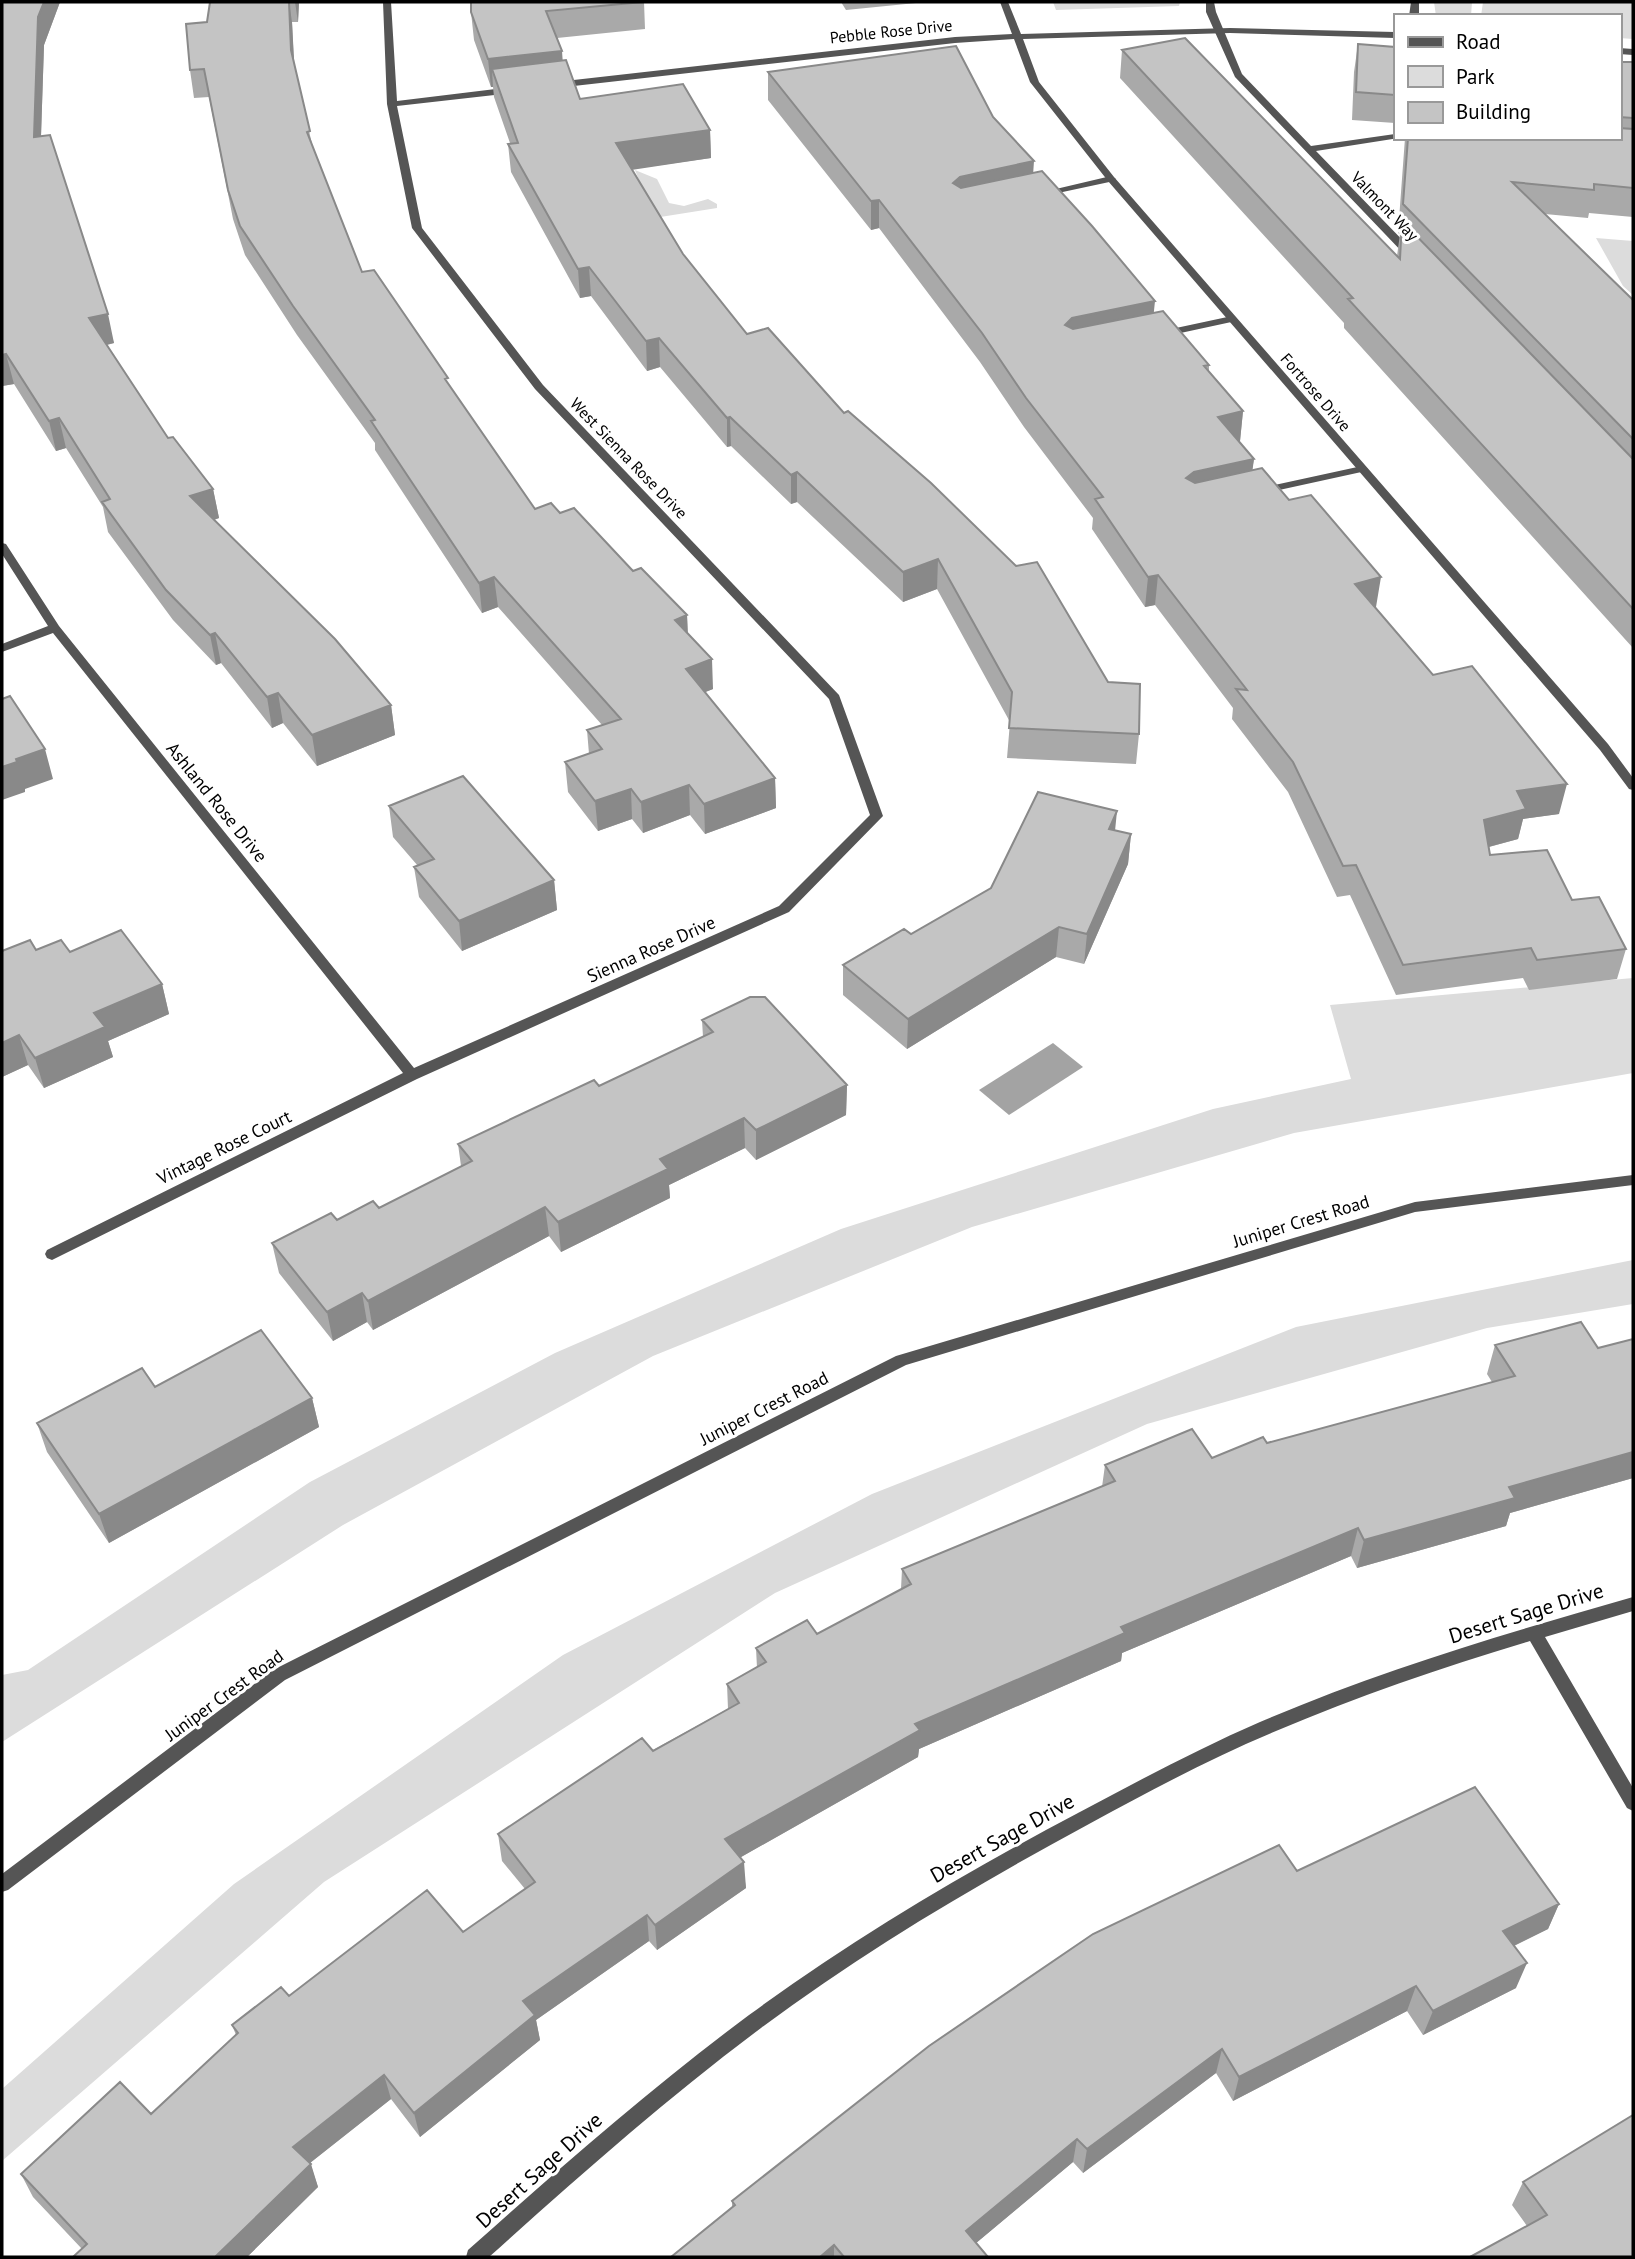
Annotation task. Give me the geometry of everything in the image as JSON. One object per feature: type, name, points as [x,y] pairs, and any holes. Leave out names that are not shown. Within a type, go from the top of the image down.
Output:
[{"type":"street","name":"West Sienna Rose Drive","points":[[387,2],[393,104],[417,228],[538,387],[835,698],[877,816]]},
{"type":"street","name":"Fortrose Drive","points":[[1004,2],[1040,90],[1111,179],[1604,747],[1633,786]]},
{"type":"street","name":"Valmont Way","points":[[1210,2],[1217,29],[1238,75],[1415,259]]},
{"type":"street","name":"Pebble Rose Drive","points":[[548,86],[955,40],[1016,36],[1217,29],[1394,35]]},
{"type":"street","points":[[393,104],[520,89]]},
{"type":"street","points":[[1310,149],[1394,137]]},
{"type":"street","points":[[1036,195],[1111,179]]},
{"type":"street","points":[[1149,337],[1232,319]]},
{"type":"street","points":[[1245,495],[1362,469]]},
{"type":"street","name":"Ashland Rose Drive","points":[[2,546],[55,628],[412,1075]]},
{"type":"street","points":[[2,648],[55,628]]},
{"type":"street","name":"Sienna Rose Drive","points":[[412,1075],[785,909],[877,816]]},
{"type":"street","name":"Vintage Rose Court","points":[[52,1254],[412,1075]]},
{"type":"street","name":"Juniper Crest Road","points":[[2,1884],[279,1675],[901,1360],[1415,1207],[1633,1180]]},
{"type":"street","name":"Desert Sage Drive","points":[[475,2257],[594,2150],[712,2054],[827,1971],[943,1896],[1171,1772],[1291,1717],[1411,1672],[1633,1604]]},
{"type":"street","points":[[1534,1633],[1633,1803]]},
{"type":"green space","points":[[1053,2],[1180,2],[1179,6],[1056,10]]},
{"type":"green space","points":[[1434,2],[1472,2],[1471,14],[1436,14]]},
{"type":"green space","points":[[1483,2],[1633,2],[1633,39],[1621,38],[1621,14],[1481,14]]},
{"type":"green space","points":[[635,170],[657,179],[669,203],[684,206],[708,199],[717,204],[717,208],[654,218]]},
{"type":"green space","points":[[1596,238],[1633,241],[1633,295],[1623,286]]},
{"type":"green space","points":[[1633,978],[1633,1073],[1294,1133],[972,1227],[653,1356],[343,1525],[2,1742],[2,1675],[28,1670],[310,1482],[555,1353],[841,1229],[1213,1109],[1351,1079],[1330,1005]]},
{"type":"green space","points":[[1633,1260],[1633,1304],[1487,1328],[1147,1424],[775,1593],[324,1882],[2,2161],[2,2089],[234,1884],[563,1655],[872,1494],[1296,1327]]},
{"type":"shaded area","points":[[1053,1043],[1083,1067],[1009,1115],[979,1090]]},
{"type":"building","points":[[2,2],[44,2],[38,17],[34,137],[50,135],[108,314],[89,318],[168,438],[173,437],[213,489],[190,496],[335,639],[391,705],[312,735],[278,693],[267,697],[215,633],[210,635],[166,590],[102,502],[110,499],[59,418],[49,421],[6,354],[2,355]]},
{"type":"building","points":[[210,2],[289,2],[291,50],[310,131],[307,132],[362,272],[374,270],[535,509],[551,503],[560,513],[574,508],[633,571],[641,568],[687,615],[675,620],[712,659],[686,669],[775,778],[704,804],[689,785],[641,802],[631,789],[595,801],[565,762],[602,749],[587,730],[621,719],[494,577],[479,583],[371,421],[375,420],[293,306],[240,226],[228,190],[204,69],[190,70],[186,24],[207,22]]},
{"type":"building","points":[[471,2],[643,2],[546,11],[562,51],[488,59],[471,12]]},
{"type":"building","points":[[1185,38],[1400,259],[1402,221],[1633,459],[1633,609],[1348,299],[1353,298],[1122,50]]},
{"type":"building","points":[[1358,44],[1394,47],[1394,95],[1356,92]]},
{"type":"building","points":[[956,46],[993,117],[1034,161],[960,177],[953,183],[961,188],[1042,171],[1092,226],[1155,301],[1072,318],[1065,325],[1073,329],[1163,311],[1209,365],[1204,366],[1243,411],[1218,417],[1254,459],[1194,472],[1186,478],[1195,483],[1262,468],[1289,500],[1311,495],[1381,577],[1355,584],[1433,675],[1472,666],[1567,784],[1517,791],[1526,809],[1484,820],[1490,855],[1547,850],[1572,900],[1599,897],[1626,949],[1537,960],[1531,948],[1403,965],[1356,865],[1343,866],[1293,762],[1236,689],[1247,690],[1158,575],[1148,577],[1095,499],[1103,497],[1026,398],[982,333],[879,200],[871,201],[768,72]]},
{"type":"building","points":[[566,60],[580,99],[683,84],[710,130],[616,143],[683,254],[747,334],[768,328],[844,413],[848,411],[931,483],[1016,566],[1037,562],[1108,682],[1140,684],[1139,734],[1009,728],[1012,692],[938,559],[903,572],[797,472],[791,475],[730,417],[727,418],[659,338],[646,341],[589,267],[578,269],[508,144],[518,143],[492,69]]},
{"type":"building","points":[[1621,62],[1633,62],[1633,118],[1621,117]]},
{"type":"building","points":[[1621,128],[1633,129],[1633,188],[1594,184],[1594,190],[1512,182],[1633,300],[1633,439],[1403,204],[1408,140],[1621,140]]},
{"type":"building","points":[[10,696],[45,749],[2,767],[2,699]]},
{"type":"building","points":[[463,776],[554,880],[459,921],[414,867],[434,859],[389,806]]},
{"type":"building","points":[[1038,792],[1117,811],[1109,829],[1131,834],[1087,934],[1059,927],[908,1019],[843,965],[904,929],[911,934],[991,888]]},
{"type":"building","points":[[121,930],[162,984],[94,1013],[105,1027],[35,1058],[19,1035],[2,1043],[2,951],[30,940],[36,950],[61,940],[70,952]]},
{"type":"building","points":[[750,997],[765,997],[847,1085],[756,1130],[744,1118],[660,1159],[668,1169],[558,1222],[545,1207],[368,1301],[362,1293],[327,1312],[272,1243],[331,1213],[337,1220],[373,1201],[379,1208],[472,1161],[458,1144],[594,1080],[599,1086],[713,1032],[702,1020]]},
{"type":"building","points":[[1581,1322],[1598,1348],[1633,1339],[1633,1452],[1509,1487],[1515,1498],[1364,1540],[1358,1528],[1121,1627],[1125,1633],[915,1724],[920,1730],[725,1839],[744,1862],[655,1925],[647,1915],[523,2001],[535,2015],[414,2113],[384,2075],[293,2147],[311,2164],[215,2257],[73,2257],[87,2244],[21,2174],[120,2082],[151,2114],[238,2033],[232,2025],[281,1987],[289,1996],[427,1890],[463,1932],[535,1882],[498,1834],[642,1738],[653,1751],[739,1703],[727,1684],[766,1662],[756,1648],[807,1620],[817,1634],[911,1584],[902,1569],[1115,1481],[1105,1465],[1192,1429],[1212,1458],[1263,1437],[1267,1443],[1515,1376],[1495,1345]]},
{"type":"building","points":[[261,1330],[312,1398],[99,1514],[37,1423],[142,1368],[155,1387]]},
{"type":"building","points":[[1475,1787],[1559,1904],[1503,1931],[1527,1963],[1433,2011],[1416,1986],[1239,2077],[1222,2049],[1087,2149],[1077,2139],[966,2231],[988,2257],[844,2257],[834,2245],[820,2257],[671,2257],[735,2205],[732,2201],[929,2046],[1093,1934],[1279,1845],[1297,1871]]},
{"type":"building","points":[[1633,2115],[1633,2257],[1470,2257],[1547,2215],[1523,2182]]}]
